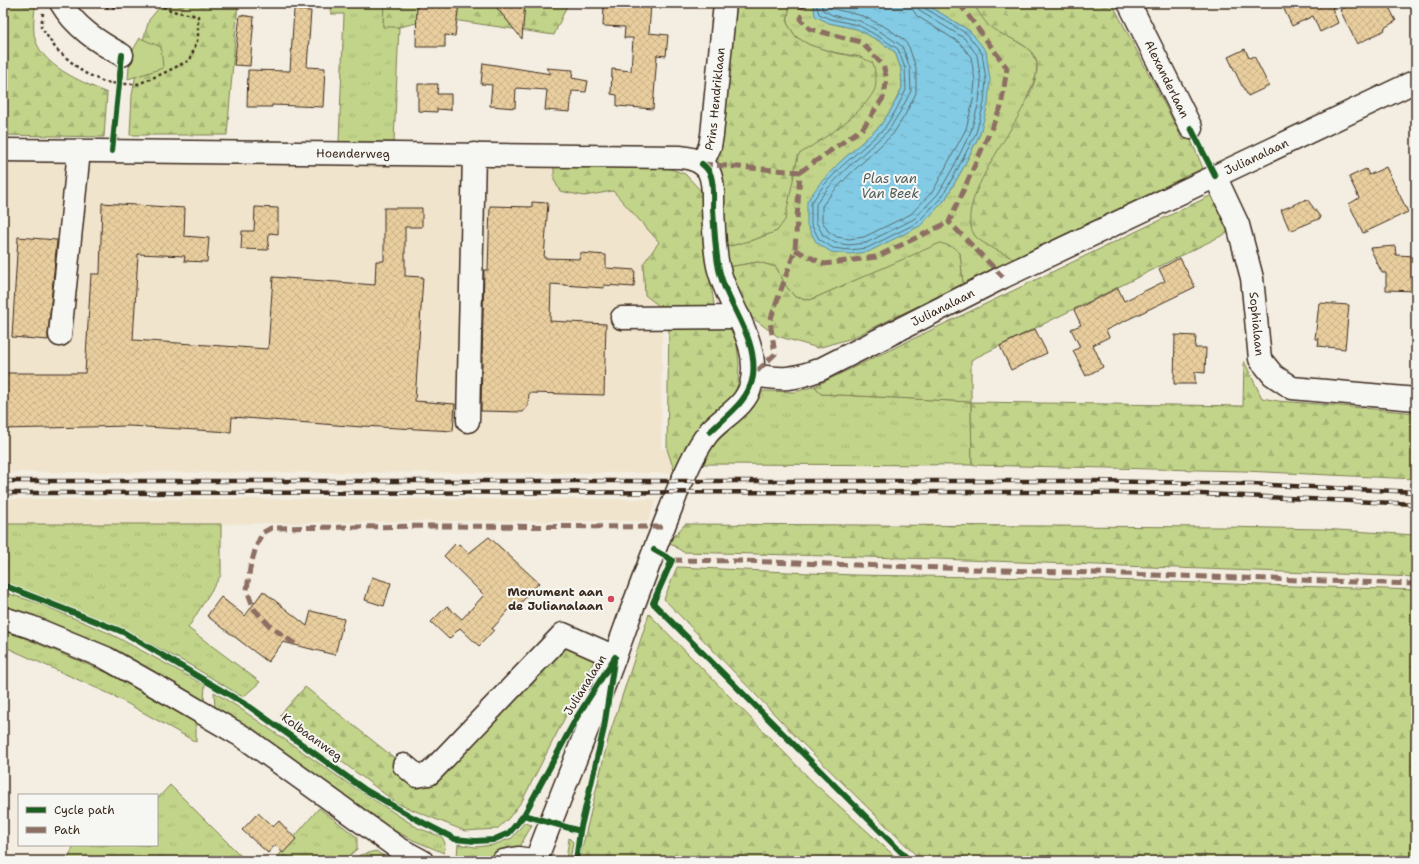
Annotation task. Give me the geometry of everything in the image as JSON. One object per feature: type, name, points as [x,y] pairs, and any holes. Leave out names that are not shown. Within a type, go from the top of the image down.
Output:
[{"type":"street","name":"Prins Hendriklaan","points":[[725,3],[710,146],[702,164],[708,170],[712,182],[714,237],[718,265],[724,284],[752,350],[753,375]]},
{"type":"street","name":"Alexanderlaan","points":[[1129,3],[1191,128]]},
{"type":"street","points":[[64,8],[98,42],[122,55]]},
{"type":"street","name":"Julianalaan","points":[[537,860],[615,657],[654,550],[682,480],[695,454],[710,432],[733,412],[746,397],[753,375],[789,379],[804,376],[822,369],[1003,277],[1416,81]]},
{"type":"street","name":"Hoenderweg","points":[[3,150],[680,157],[696,160],[702,164]]},
{"type":"street","points":[[60,335],[79,151]]},
{"type":"street","points":[[468,421],[474,154]]},
{"type":"street","name":"Sophialaan","points":[[1215,176],[1238,225],[1252,278],[1260,359],[1273,375],[1292,388],[1416,399]]},
{"type":"street","points":[[622,318],[739,317]]},
{"type":"street","points":[[3,618],[32,627],[106,658],[161,689],[245,738],[398,848],[422,861]]},
{"type":"street","points":[[404,765],[417,776],[429,774],[563,634],[615,657]]},
{"type":"street","points":[[503,861],[518,858],[537,860]]},
{"type":"path","points":[[64,8],[87,3],[99,7],[114,7],[133,3]]},
{"type":"path","points":[[118,92],[122,55]]},
{"type":"path","points":[[653,604],[910,861]]},
{"type":"shaded area","points":[[3,157],[664,165],[661,448],[667,449],[675,473],[3,472]]},
{"type":"shaded area","points":[[3,499],[657,499],[648,521],[3,524]]},
{"type":"green space","points":[[3,3],[36,3],[34,34],[44,55],[52,64],[63,71],[107,93],[104,137],[3,135]]},
{"type":"green space","points":[[163,3],[238,3],[227,135],[130,135],[132,95],[141,47],[149,20]]},
{"type":"green space","points":[[331,3],[384,3],[383,26],[399,27],[394,142],[339,142],[344,14],[331,14]]},
{"type":"green space","points":[[384,3],[568,3],[554,35],[439,18],[399,27],[383,27]]},
{"type":"green space","points":[[737,3],[790,3],[787,23],[796,37],[810,45],[835,53],[860,57],[873,63],[876,84],[868,101],[860,110],[829,135],[798,155],[785,220],[777,231],[756,239],[719,249],[718,147]]},
{"type":"green space","points":[[790,3],[813,3],[812,4],[829,23],[857,29],[879,41],[895,52],[901,69],[902,88],[892,108],[880,126],[839,163],[945,200],[980,134],[970,31],[924,3],[973,3],[977,10],[1011,38],[1029,49],[1037,63],[1036,76],[977,238],[1014,259],[963,284],[960,253],[940,244],[810,300],[795,297],[786,286],[776,267],[758,262],[722,268],[719,249],[756,239],[777,231],[793,178],[798,155],[812,145],[860,57],[817,48],[801,41],[787,23]]},
{"type":"green space","points":[[973,3],[1112,3],[1183,140],[1190,138],[1203,168],[1014,259],[977,238],[970,222],[973,202],[982,179],[1025,105],[1034,83],[1037,64],[1035,57],[1026,47],[990,27]]},
{"type":"green space","points":[[140,38],[161,47],[163,68],[128,79],[130,55]]},
{"type":"green space","points":[[554,166],[668,168],[685,174],[701,191],[705,245],[714,304],[705,311],[668,313],[645,295],[643,264],[659,242],[613,191],[584,196],[560,191],[554,180]]},
{"type":"green space","points":[[1212,195],[1226,221],[1229,232],[971,360],[971,402],[821,394],[815,386]]},
{"type":"green space","points":[[940,243],[953,247],[960,253],[963,284],[852,338],[818,348],[777,336],[746,313],[722,268],[758,262],[776,267],[786,286],[795,297],[810,300]]},
{"type":"green space","points":[[669,325],[735,329],[739,363],[738,384],[732,398],[675,473],[667,449]]},
{"type":"green space","points":[[1244,361],[1262,398],[1278,401],[1416,413],[1416,479],[1244,471],[972,465],[971,402],[1243,406]]},
{"type":"green space","points":[[815,386],[821,394],[971,402],[972,465],[700,464],[711,447],[753,408],[763,391],[795,392]]},
{"type":"green space","points":[[3,524],[221,524],[221,575],[188,628],[260,682],[243,697],[190,665],[123,629],[3,588]]},
{"type":"green space","points":[[685,524],[1222,527],[1322,529],[1416,535],[1416,577],[937,559],[683,552],[669,542]]},
{"type":"green space","points":[[677,567],[854,575],[1048,578],[1416,590],[1416,861],[922,861],[802,743],[664,599]]},
{"type":"green space","points":[[3,592],[38,603],[111,634],[205,685],[204,701],[110,649],[3,607]]},
{"type":"green space","points":[[649,614],[814,783],[900,861],[579,861],[609,736]]},
{"type":"green space","points":[[3,629],[115,676],[196,722],[196,742],[112,695],[3,646]]},
{"type":"green space","points":[[571,647],[597,655],[522,801],[508,819],[497,829],[465,831],[398,804],[280,715],[305,687],[426,783],[558,651]]},
{"type":"green space","points":[[214,692],[346,782],[418,828],[442,837],[445,843],[444,853],[379,823],[215,708]]},
{"type":"green space","points":[[170,785],[246,861],[67,861],[74,846],[158,846],[158,798]]},
{"type":"green space","points":[[319,808],[357,837],[357,849],[343,861],[294,861],[285,855],[281,861],[274,861]]},
{"type":"green space","points":[[524,823],[532,825],[520,846],[505,855],[486,861],[457,856],[458,844],[475,847],[493,845],[512,838]]},
{"type":"green space","points":[[569,838],[573,842],[570,861],[566,861]]},
{"type":"green space","points":[[376,851],[391,861],[353,861],[360,855]]},
{"type":"water","name":"Plas van Van Beek","points":[[813,3],[924,3],[970,31],[986,51],[990,80],[988,104],[980,134],[945,200],[920,226],[868,252],[849,254],[831,252],[816,242],[807,225],[807,201],[821,182],[839,163],[880,126],[892,108],[902,88],[901,69],[895,52],[857,29],[829,23],[815,16]]},
{"type":"building","points":[[417,3],[459,3],[455,36],[445,35],[445,47],[416,47]]},
{"type":"building","points":[[493,3],[525,3],[522,39]]},
{"type":"building","points":[[604,3],[651,3],[649,33],[668,35],[666,56],[657,55],[653,109],[617,106],[617,95],[611,94],[612,69],[631,71],[633,38],[624,38],[625,27],[603,26]]},
{"type":"building","points":[[1281,3],[1341,3],[1332,8],[1338,23],[1320,32],[1313,16],[1292,26]]},
{"type":"building","points":[[1354,3],[1387,3],[1396,21],[1384,28],[1385,30],[1357,44],[1340,10]]},
{"type":"building","points":[[294,10],[311,11],[307,67],[325,68],[323,107],[272,105],[272,107],[247,107],[248,70],[290,71]]},
{"type":"building","points":[[240,15],[254,17],[250,66],[234,65]]},
{"type":"building","points":[[1245,49],[1249,58],[1254,56],[1269,86],[1248,96],[1228,57]]},
{"type":"building","points":[[483,63],[551,74],[546,68],[573,70],[572,78],[588,81],[586,92],[572,91],[570,112],[545,110],[547,90],[516,88],[515,108],[490,106],[492,85],[481,84]]},
{"type":"building","points":[[418,84],[438,84],[437,94],[451,94],[451,110],[437,109],[437,112],[418,111]]},
{"type":"building","points":[[1386,167],[1408,212],[1363,233],[1349,204],[1359,198],[1349,177],[1366,169],[1369,175]]},
{"type":"building","points":[[1307,199],[1321,218],[1290,231],[1281,210]]},
{"type":"building","points":[[532,202],[548,203],[544,258],[580,259],[580,253],[606,255],[606,268],[635,270],[634,287],[604,285],[604,288],[551,284],[550,321],[606,324],[604,395],[529,393],[528,406],[523,412],[481,411],[484,270],[488,270],[490,206],[532,207]]},
{"type":"building","points":[[102,203],[185,208],[184,236],[209,238],[207,262],[184,261],[185,256],[138,254],[133,340],[268,349],[273,277],[375,285],[376,261],[384,261],[384,208],[422,208],[422,227],[405,227],[405,276],[423,277],[415,401],[455,404],[453,431],[362,427],[232,417],[231,432],[129,426],[3,429],[3,373],[85,373],[91,274],[100,274]]},
{"type":"building","points":[[255,207],[278,208],[278,234],[269,233],[268,250],[241,249],[242,231],[254,231]]},
{"type":"building","points":[[18,237],[57,240],[48,340],[12,337]]},
{"type":"building","points":[[1395,246],[1396,255],[1416,256],[1416,291],[1386,290],[1386,273],[1382,273],[1370,248]]},
{"type":"building","points":[[1180,258],[1195,287],[1106,330],[1109,337],[1093,345],[1103,367],[1086,376],[1073,351],[1080,347],[1071,329],[1081,325],[1074,310],[1118,288],[1124,301],[1165,281],[1159,269]]},
{"type":"building","points":[[1319,303],[1349,305],[1345,349],[1318,346],[1319,339],[1315,339]]},
{"type":"building","points":[[1035,329],[1047,353],[1011,370],[1000,346]]},
{"type":"building","points":[[1175,335],[1196,336],[1195,348],[1206,348],[1205,373],[1195,372],[1195,384],[1174,384]]},
{"type":"building","points":[[489,537],[539,583],[517,607],[514,604],[492,629],[494,630],[479,646],[460,628],[449,639],[431,622],[447,606],[462,619],[484,595],[444,556],[455,544],[457,546],[459,544],[469,553]]},
{"type":"building","points":[[372,577],[391,583],[384,606],[365,600]]},
{"type":"building","points":[[263,591],[307,626],[311,611],[344,619],[335,655],[283,642],[268,662],[207,616],[221,597],[245,616]]},
{"type":"building","points":[[258,813],[273,827],[279,821],[296,839],[283,853],[275,845],[268,853],[242,830]]},
{"type":"railway","points":[[3,481],[1093,481],[1252,484],[1416,492]]},
{"type":"railway","points":[[3,493],[1034,492],[1201,494],[1416,504]]},
{"type":"marked path","points":[[800,172],[863,128],[883,98],[887,80],[883,65],[861,42],[810,29],[801,20],[803,3]]},
{"type":"marked path","points":[[959,3],[1007,68],[1001,107],[949,222],[1003,277]]},
{"type":"marked path","points":[[702,164],[800,172],[795,250],[770,321],[775,354],[753,375]]},
{"type":"marked path","points":[[795,250],[824,264],[876,257],[949,222]]},
{"type":"marked path","points":[[295,644],[270,626],[254,609],[247,590],[250,568],[256,547],[262,533],[271,528],[433,526],[664,527]]},
{"type":"marked path","points":[[672,560],[1416,584]]},
{"type":"cycle path","points":[[112,151],[122,55]]},
{"type":"cycle path","points":[[1191,128],[1215,176]]},
{"type":"cycle path","points":[[702,164],[708,170],[712,180],[715,243],[721,278],[746,332],[753,361],[753,376],[747,393],[736,407],[710,432]]},
{"type":"cycle path","points":[[654,550],[672,560],[653,603],[910,861]]},
{"type":"cycle path","name":"Kolbaanweg","points":[[3,585],[123,632],[250,707],[364,789],[414,818],[455,839],[475,841],[493,840],[509,833],[524,815],[577,717],[615,657]]},
{"type":"cycle path","points":[[576,861],[580,831],[604,728],[614,661]]},
{"type":"cycle path","points":[[524,815],[580,831]]},
{"type":"place","name":"Monument aan de Julianalaan","points":[[611,599]]}]
